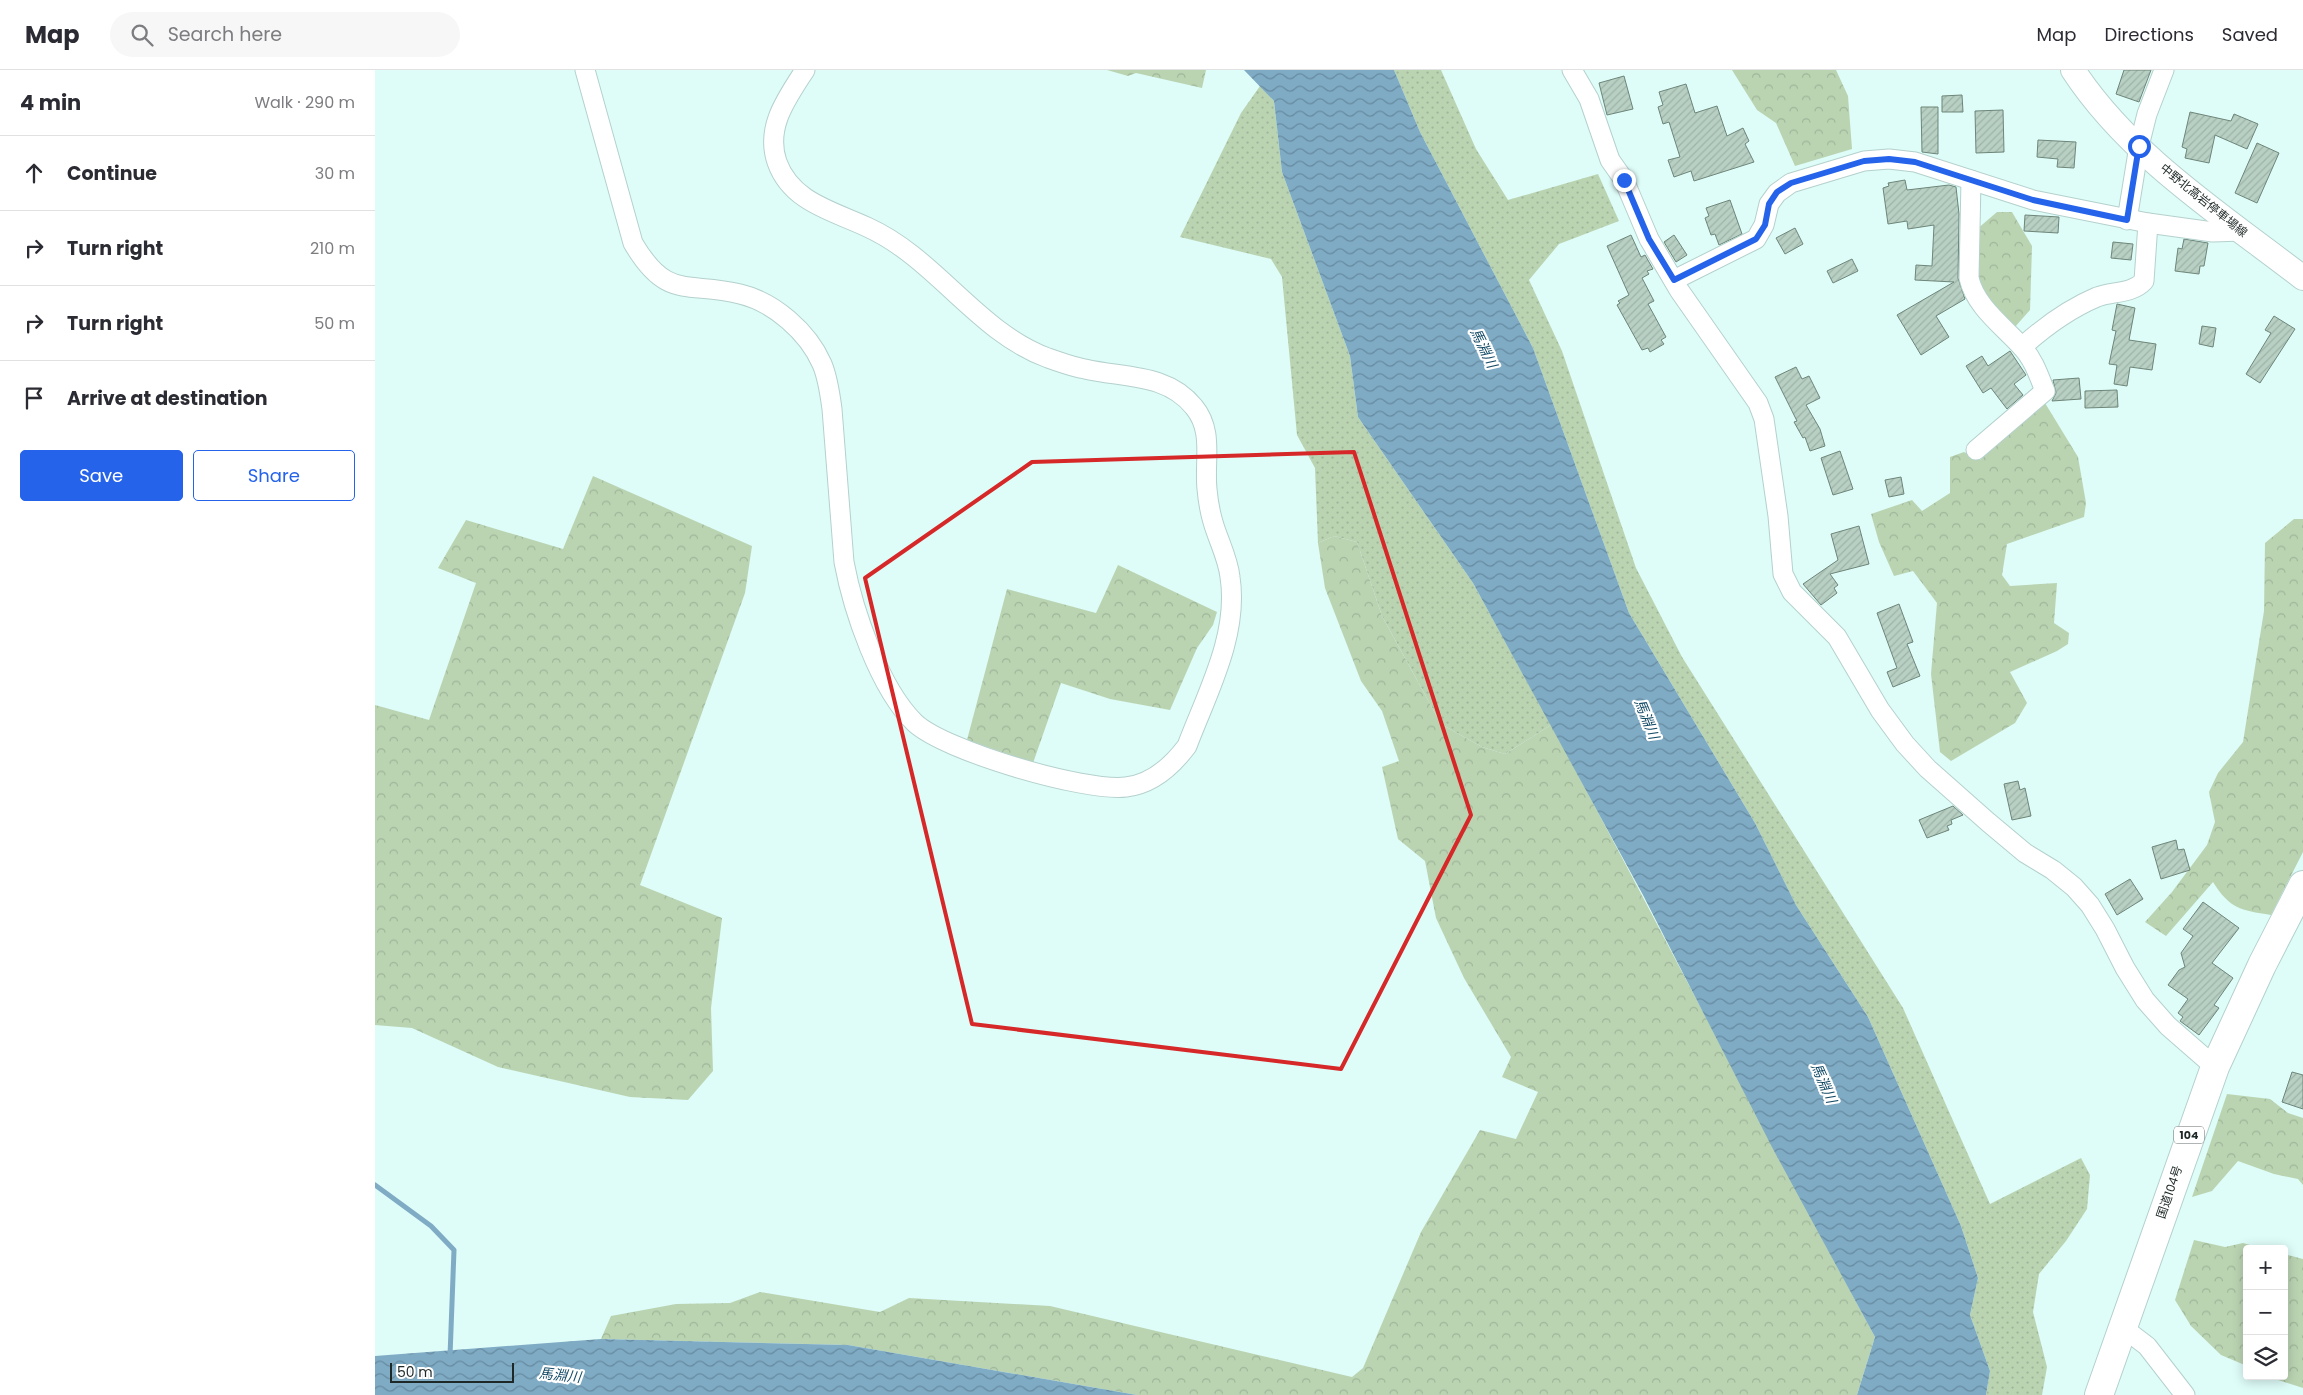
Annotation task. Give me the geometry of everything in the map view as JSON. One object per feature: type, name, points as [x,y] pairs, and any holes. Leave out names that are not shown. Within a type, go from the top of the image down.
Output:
[{"type":"highway","name":"国道104号","points":[[2099,1395],[2215,1067],[2262,964],[2303,885]]},
{"type":"main road","name":"中野北高岩停車場線","points":[[2073,70],[2109,116],[2139,146],[2183,185],[2303,278]]},
{"type":"street","points":[[585,70],[633,243],[643,260],[660,277],[677,286],[741,294],[764,302],[796,327],[822,363],[831,402],[844,562],[849,586],[860,622],[886,684],[905,712],[916,724],[931,735],[951,745],[1019,768],[1109,788],[1127,787],[1145,782],[1162,773],[1187,746],[1227,638],[1232,613],[1230,573],[1212,519],[1207,486],[1208,440],[1203,418],[1193,404],[1173,388],[1156,380],[1084,369],[1046,357],[1029,348],[1013,339],[984,317],[931,269],[891,241],[870,228],[815,205],[798,193],[786,178],[777,162],[774,137],[779,111],[805,70]]},
{"type":"street","points":[[1571,70],[1589,99],[1610,160],[1624,180],[1649,239],[1679,290],[1758,403],[1764,419],[1778,516],[1783,574],[1792,592],[1837,637],[1880,710],[1905,744],[1928,769],[2025,854],[2053,870],[2074,887],[2105,929],[2125,968],[2145,1000],[2168,1026],[2215,1067]]},
{"type":"street","points":[[2127,220],[2139,146],[2147,114],[2164,70]]},
{"type":"street","points":[[1674,280],[1756,239],[1765,225],[1769,204],[1777,192],[1791,183],[1864,161],[1889,159],[1915,162],[2033,200],[2127,220],[2213,232],[2242,231]]},
{"type":"street","points":[[1971,180],[1969,278],[1972,290],[2009,334],[2023,347],[2036,368],[2045,391],[1976,450]]},
{"type":"street","points":[[2023,347],[2062,318],[2098,297],[2138,288],[2144,281],[2147,223]]},
{"type":"street","points":[[2122,1327],[2147,1346],[2185,1395]]},
{"type":"highlighted area","points":[[1354,452],[1471,815],[1341,1069],[972,1024],[865,578],[1032,462]]},
{"type":"green space","points":[[1107,70],[1206,70],[1202,88],[1136,73],[1128,76]]},
{"type":"green space","points":[[1394,70],[1441,70],[1476,149],[1508,200],[1598,174],[1619,221],[1559,244],[1529,280],[1562,351],[1636,568],[1682,657],[1903,1008],[1990,1204],[2081,1158],[2090,1175],[2087,1209],[2066,1241],[2039,1274],[2033,1312],[2047,1367],[2042,1395],[1986,1395],[1990,1371],[1970,1315],[1978,1278],[1961,1226],[1868,1017],[1796,905],[1755,823],[1629,613],[1533,348],[1420,132]]},
{"type":"green space","points":[[1732,70],[1836,70],[1848,96],[1852,149],[1795,166],[1776,123],[1757,110]]},
{"type":"green space","points":[[1260,86],[1274,101],[1282,172],[1350,356],[1358,417],[1473,583],[1551,725],[1505,754],[1482,747],[1441,724],[1382,616],[1357,542],[1334,536],[1318,543],[1315,468],[1297,435],[1282,277],[1271,259],[1180,237],[1241,113]]},
{"type":"green space","points":[[1997,212],[2012,212],[2032,246],[2030,310],[2014,328],[1997,314],[1975,283],[1976,230]]},
{"type":"green space","points":[[2045,403],[2078,457],[2086,503],[2084,517],[2007,544],[2002,575],[2010,586],[2057,583],[2054,623],[2069,633],[2068,644],[2057,651],[2010,672],[2027,703],[2015,723],[1951,761],[1940,752],[1931,674],[1937,603],[1913,571],[1894,576],[1879,542],[1871,514],[1912,500],[1922,511],[1950,493],[1950,457],[1964,452],[1980,460]]},
{"type":"green space","points":[[593,476],[752,546],[745,593],[640,885],[722,918],[711,1008],[713,1071],[688,1100],[630,1097],[498,1067],[412,1028],[375,1025],[375,705],[429,720],[476,583],[438,568],[466,520],[563,549]]},
{"type":"green space","points":[[2294,519],[2303,519],[2303,852],[2271,915],[2251,912],[2237,907],[2225,898],[2213,882],[2166,936],[2145,922],[2172,892],[2207,845],[2215,822],[2209,792],[2218,773],[2243,742],[2264,611],[2265,543]]},
{"type":"green space","points":[[1334,536],[1357,542],[1382,616],[1441,724],[1482,747],[1505,754],[1551,725],[1875,1337],[1857,1395],[1137,1395],[848,1345],[601,1339],[611,1316],[676,1304],[730,1303],[760,1292],[880,1312],[909,1298],[1050,1306],[1352,1377],[1363,1368],[1421,1232],[1480,1130],[1516,1139],[1538,1092],[1502,1077],[1511,1057],[1464,978],[1436,918],[1425,861],[1398,839],[1382,767],[1399,761],[1382,711],[1361,681],[1325,588],[1318,543]]},
{"type":"green space","points":[[1118,565],[1217,612],[1213,625],[1197,648],[1170,710],[1110,699],[1061,683],[1033,763],[967,740],[1007,589],[1096,613]]},
{"type":"green space","points":[[2227,1094],[2270,1099],[2288,1113],[2303,1118],[2303,1185],[2298,1179],[2274,1174],[2238,1161],[2212,1191],[2192,1197]]},
{"type":"green space","points":[[2194,1240],[2225,1247],[2243,1243],[2250,1245],[2243,1245],[2243,1364],[2221,1355],[2191,1326],[2175,1300]]},
{"type":"green space","points":[[2288,1255],[2303,1259],[2303,1388],[2278,1380],[2288,1380]]},
{"type":"water","name":"馬淵川","points":[[1244,70],[1394,70],[1420,132],[1533,348],[1629,613],[1755,823],[1796,905],[1868,1017],[1961,1226],[1978,1278],[1970,1315],[1990,1371],[1986,1395],[1857,1395],[1875,1337],[1773,1149],[1643,895],[1473,583],[1358,417],[1350,356],[1282,172],[1274,101]]},
{"type":"water","name":"馬淵川","points":[[601,1339],[848,1345],[1137,1395],[375,1395],[375,1356]]},
{"type":"building","points":[[2124,70],[2151,70],[2139,102],[2116,94]]},
{"type":"building","points":[[1624,76],[1633,109],[1607,115],[1599,83]]},
{"type":"building","points":[[1686,84],[1695,113],[1717,106],[1727,136],[1743,128],[1749,141],[1745,144],[1754,162],[1694,181],[1691,171],[1674,177],[1668,160],[1680,157],[1669,122],[1663,124],[1658,107],[1663,105],[1659,92]]},
{"type":"building","points":[[1962,95],[1963,112],[1942,112],[1942,96]]},
{"type":"building","points":[[1921,107],[1938,107],[1938,154],[1922,152]]},
{"type":"building","points":[[2003,110],[2004,152],[1976,153],[1975,111]]},
{"type":"building","points":[[2190,112],[2231,121],[2234,114],[2258,124],[2247,149],[2215,135],[2209,163],[2185,158],[2187,149],[2182,147]]},
{"type":"building","points":[[2038,140],[2076,142],[2074,168],[2057,167],[2058,159],[2037,157]]},
{"type":"building","points":[[2257,143],[2279,153],[2257,203],[2235,193]]},
{"type":"building","points":[[1905,180],[1907,190],[1949,185],[1956,187],[1959,214],[1958,278],[1965,299],[1936,316],[1949,337],[1921,355],[1897,315],[1954,282],[1915,280],[1916,265],[1932,266],[1934,225],[1908,229],[1907,221],[1888,224],[1883,188],[1889,186],[1888,183]]},
{"type":"building","points":[[1730,200],[1742,234],[1719,245],[1715,234],[1711,235],[1705,218],[1709,216],[1706,208]]},
{"type":"building","points":[[2025,215],[2059,217],[2058,233],[2024,231]]},
{"type":"building","points":[[1795,228],[1803,244],[1785,254],[1776,238]]},
{"type":"building","points":[[1631,235],[1641,257],[1645,255],[1653,269],[1647,271],[1649,274],[1642,278],[1654,301],[1648,304],[1666,337],[1661,340],[1664,344],[1650,352],[1648,348],[1642,350],[1617,305],[1620,303],[1618,301],[1629,295],[1607,246]]},
{"type":"building","points":[[1674,235],[1687,255],[1676,262],[1664,242]]},
{"type":"building","points":[[2184,239],[2208,243],[2204,266],[2200,266],[2199,274],[2175,271],[2178,248],[2182,249]]},
{"type":"building","points":[[2113,242],[2133,244],[2131,260],[2111,258]]},
{"type":"building","points":[[1852,259],[1858,271],[1833,283],[1827,271]]},
{"type":"building","points":[[2117,304],[2135,308],[2129,340],[2156,344],[2152,370],[2130,367],[2127,386],[2114,384],[2117,365],[2109,364],[2116,331],[2112,330]]},
{"type":"building","points":[[2274,316],[2295,329],[2260,383],[2246,374],[2271,333],[2265,330]]},
{"type":"building","points":[[2202,326],[2216,328],[2213,347],[2199,344]]},
{"type":"building","points":[[2010,351],[2026,375],[2014,384],[2023,395],[2007,409],[1991,388],[1983,393],[1966,366],[1982,356],[1988,366]]},
{"type":"building","points":[[1796,367],[1802,379],[1809,376],[1820,398],[1806,405],[1820,429],[1825,446],[1810,451],[1805,437],[1803,438],[1794,422],[1797,421],[1775,377]]},
{"type":"building","points":[[2079,378],[2081,399],[2052,401],[2056,393],[2053,380]]},
{"type":"building","points":[[2117,390],[2118,407],[2085,408],[2085,391]]},
{"type":"building","points":[[1840,451],[1853,489],[1833,495],[1821,458]]},
{"type":"building","points":[[1901,477],[1904,494],[1889,497],[1885,480]]},
{"type":"building","points":[[1859,526],[1869,564],[1830,574],[1838,585],[1834,588],[1837,593],[1821,605],[1803,584],[1838,560],[1831,534]]},
{"type":"building","points":[[1899,604],[1913,642],[1907,644],[1920,676],[1893,687],[1887,672],[1897,668],[1877,613]]},
{"type":"building","points":[[2018,781],[2020,790],[2025,788],[2031,816],[2012,820],[2004,784]]},
{"type":"building","points":[[1953,806],[1963,815],[1951,820],[1952,824],[1947,826],[1949,830],[1927,838],[1919,820]]},
{"type":"building","points":[[2176,840],[2178,850],[2184,849],[2190,870],[2161,879],[2152,847]]},
{"type":"building","points":[[2130,879],[2143,899],[2117,915],[2105,894]]},
{"type":"building","points":[[2203,902],[2239,928],[2212,963],[2233,978],[2214,1005],[2219,1008],[2199,1035],[2180,1021],[2183,1017],[2178,1013],[2188,999],[2168,985],[2179,970],[2185,967],[2181,953],[2193,936],[2183,929]]},
{"type":"building","points":[[2292,1072],[2303,1075],[2303,1109],[2282,1102]]},
{"type":"waterway","points":[[375,1185],[431,1226],[454,1250],[450,1356]]},
{"type":"route","points":[[1624,180],[1649,239],[1674,280],[1744,247],[1756,239],[1765,225],[1769,204],[1777,192],[1791,183],[1864,161],[1889,159],[1915,162],[2033,200],[2127,220],[2139,146]]}]
